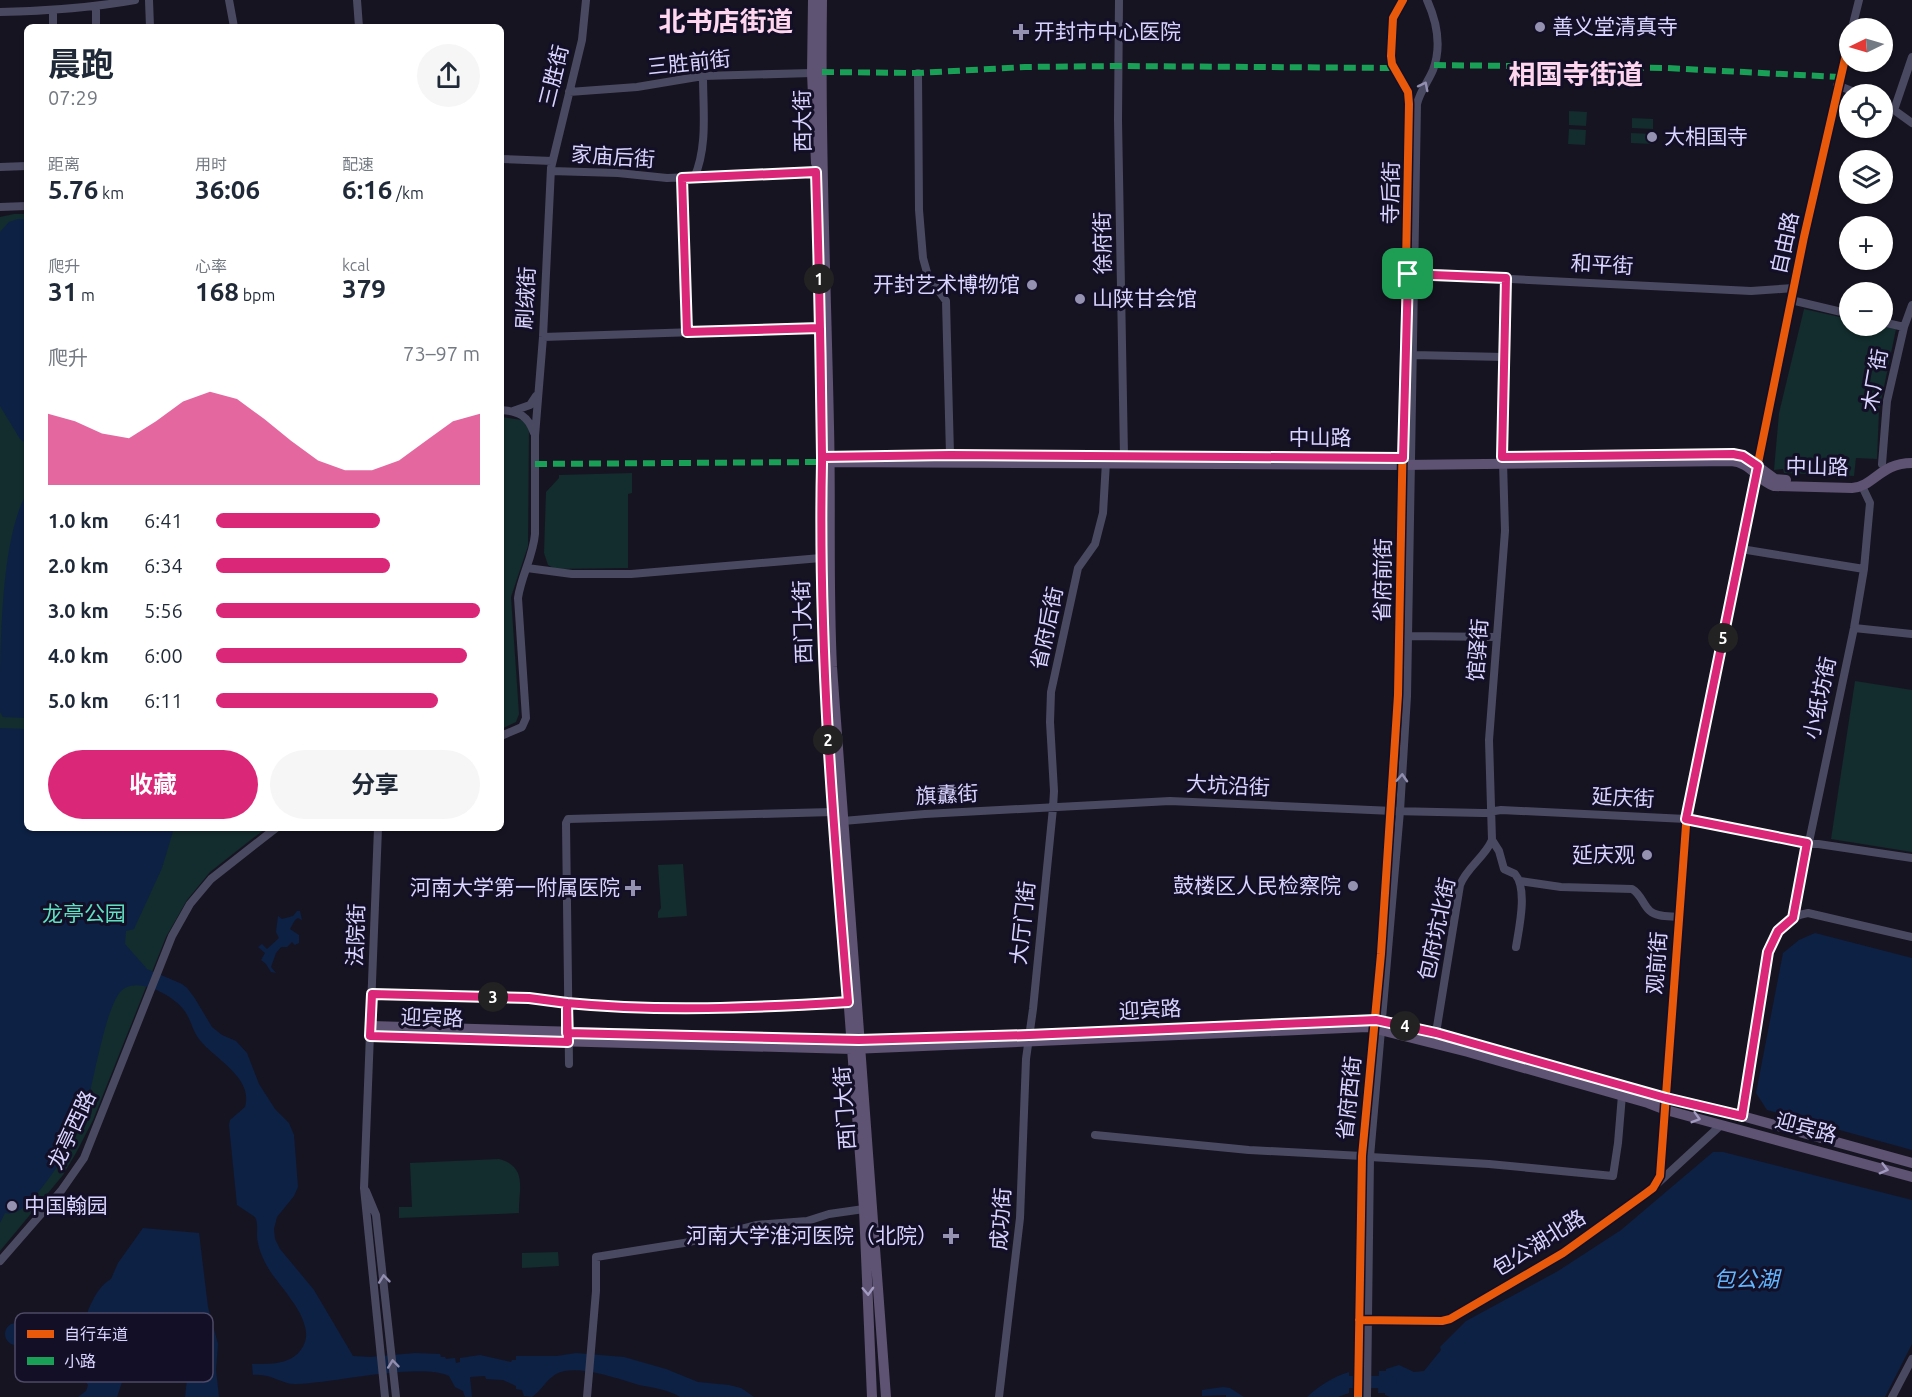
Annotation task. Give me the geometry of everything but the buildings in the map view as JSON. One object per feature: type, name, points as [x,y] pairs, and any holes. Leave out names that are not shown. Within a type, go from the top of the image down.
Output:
[{"type":"main road","points":[[813,0],[817,73]]},
{"type":"main road","points":[[817,73],[822,0]]},
{"type":"main road","name":"西大街","points":[[817,73],[816,172],[826,460]]},
{"type":"main road","name":"西大街","points":[[817,73],[826,460]]},
{"type":"main road","name":"中山路","points":[[826,460],[1407,461],[1733,454],[1743,456],[1777,479],[1854,481],[1891,459],[1912,457]]},
{"type":"main road","name":"中山路","points":[[826,460],[950,455],[1407,461]]},
{"type":"main road","name":"西门大街","points":[[826,460],[821,558],[823,659],[848,1002],[856,1044],[886,1397]]},
{"type":"main road","name":"西门大街","points":[[826,460],[830,623],[856,1044],[872,1397]]},
{"type":"main road","name":"中山路","points":[[1758,466],[1767,483],[1777,486],[1852,488],[1862,486],[1892,465],[1912,463]]},
{"type":"main road","name":"迎宾路","points":[[1379,1024],[1468,1052],[1622,1095],[1742,1116],[1912,1163]]},
{"type":"main road","name":"迎宾路","points":[[371,1031],[856,1044],[1379,1024],[1436,1033],[1666,1104],[1721,1125],[1912,1177]]},
{"type":"street","points":[[0,12],[53,11],[135,0]]},
{"type":"street","points":[[148,0],[150,24]]},
{"type":"street","points":[[229,0],[233,24]]},
{"type":"street","points":[[357,0],[359,24]]},
{"type":"street","name":"三胜街","points":[[552,160],[582,40],[586,0]]},
{"type":"street","name":"徐府街","points":[[1119,0],[1124,456]]},
{"type":"street","name":"寺后街","points":[[1403,0],[1393,18],[1391,56],[1392,64],[1408,92],[1409,104],[1413,355],[1407,461]]},
{"type":"street","name":"寺后街","points":[[1407,461],[1417,104],[1432,70],[1437,40],[1435,19],[1427,0]]},
{"type":"street","points":[[1854,18],[1859,0]]},
{"type":"street","points":[[96,7],[96,24]]},
{"type":"street","points":[[53,11],[53,24]]},
{"type":"street","points":[[1912,57],[1894,110],[1912,123]]},
{"type":"street","name":"自由路","points":[[1741,549],[1791,300],[1841,72]]},
{"type":"street","name":"三胜前街","points":[[569,92],[621,88],[703,76],[817,73]]},
{"type":"street","points":[[918,73],[919,210],[923,258],[928,276],[946,301],[950,455]]},
{"type":"street","points":[[694,178],[699,168],[702,147],[703,76]]},
{"type":"street","points":[[504,159],[552,160]]},
{"type":"street","name":"刷绒街","points":[[504,735],[522,727],[526,718],[518,598],[533,550],[535,534],[535,436],[543,337],[552,160]]},
{"type":"street","points":[[0,167],[24,166]]},
{"type":"street","name":"家庙后街","points":[[551,171],[618,173],[659,178],[816,172]]},
{"type":"street","points":[[682,178],[687,332]]},
{"type":"street","points":[[0,207],[24,206]]},
{"type":"street","name":"和平街","points":[[1411,274],[1751,291],[1794,288]]},
{"type":"street","name":"馆驿街","points":[[1492,840],[1489,740],[1505,531],[1502,460],[1506,278]]},
{"type":"street","points":[[1791,300],[1839,311]]},
{"type":"street","name":"木厂街","points":[[1882,464],[1887,401],[1904,327],[1912,305]]},
{"type":"street","points":[[1893,324],[1904,327]]},
{"type":"street","points":[[543,337],[820,328]]},
{"type":"street","points":[[1413,355],[1504,357]]},
{"type":"street","points":[[513,411],[530,405],[538,393]]},
{"type":"street","points":[[504,410],[513,411],[526,418],[535,436]]},
{"type":"street","name":"省府前街","points":[[1402,696],[1408,636],[1407,461]]},
{"type":"street","name":"省府前街","points":[[1402,696],[1407,461]]},
{"type":"street","name":"省府后街","points":[[1053,807],[1051,692],[1078,568],[1095,544],[1103,513],[1106,462]]},
{"type":"street","name":"小纸坊街","points":[[1793,918],[1854,628],[1864,569],[1870,503],[1862,486]]},
{"type":"street","points":[[1741,549],[1864,569]]},
{"type":"street","name":"观前街","points":[[1666,1104],[1686,819],[1741,549]]},
{"type":"street","points":[[527,568],[572,574],[631,574],[821,558]]},
{"type":"street","points":[[1854,628],[1912,634]]},
{"type":"street","points":[[1408,636],[1497,637]]},
{"type":"street","name":"省府西街","points":[[1362,1360],[1366,1156],[1396,811],[1402,696]]},
{"type":"street","name":"大坑沿街","points":[[1053,807],[1170,801],[1396,811]]},
{"type":"street","name":"旗纛街","points":[[843,820],[1053,807]]},
{"type":"street","name":"大厅门街","points":[[1029,1039],[1034,1009],[1053,807]]},
{"type":"street","name":"延庆街","points":[[1396,811],[1534,811],[1686,819],[1807,843],[1912,858]]},
{"type":"street","points":[[569,1064],[566,864],[566,823],[568,819],[833,812]]},
{"type":"street","name":"龙亭西路","points":[[0,1261],[61,1191],[81,1164],[160,964],[182,917],[199,893],[221,869],[272,831]]},
{"type":"street","name":"法院街","points":[[378,831],[364,1188],[385,1394]]},
{"type":"street","points":[[1492,840],[1499,851],[1504,869],[1515,874],[1520,881],[1522,897],[1516,947]]},
{"type":"street","name":"包府坑北街","points":[[1436,1033],[1461,885],[1464,876],[1488,849],[1492,840]]},
{"type":"street","points":[[1520,881],[1562,887],[1632,889],[1637,892],[1650,912],[1678,917]]},
{"type":"street","points":[[1742,1116],[1768,952],[1778,931],[1793,918],[1808,913],[1912,937]]},
{"type":"street","points":[[372,994],[529,998],[614,1008],[848,1002]]},
{"type":"street","name":"成功街","points":[[999,1397],[1020,1218],[1026,1059],[1029,1039]]},
{"type":"street","points":[[1095,1135],[1249,1150],[1489,1164],[1613,1176],[1622,1095]]},
{"type":"street","points":[[1653,1188],[1661,1172],[1666,1104]]},
{"type":"street","name":"包公湖北路","points":[[1363,1320],[1442,1321],[1450,1319],[1563,1253],[1653,1188],[1721,1125]]},
{"type":"street","name":"法院街","points":[[364,1188],[376,1215],[396,1394]]},
{"type":"street","points":[[587,1397],[597,1291],[596,1257],[690,1242],[756,1225],[807,1221],[823,1215],[864,1209]]},
{"type":"street","points":[[1893,1397],[1912,1359]]},
{"type":"street","points":[[1358,1397],[1362,1360]]},
{"type":"street","points":[[1362,1360],[1367,1397]]},
{"type":"green space","points":[[1569,111],[1587,112],[1586,126],[1569,125]]},
{"type":"green space","points":[[1632,118],[1653,119],[1653,129],[1632,128]]},
{"type":"green space","points":[[1569,129],[1586,130],[1585,145],[1568,144]]},
{"type":"green space","points":[[1631,133],[1652,134],[1652,144],[1631,143]]},
{"type":"green space","name":"龙亭公园","points":[[24,214],[24,831],[262,831],[210,872],[187,900],[166,937],[93,1120],[76,1153],[63,1175],[0,1251],[0,217]]},
{"type":"green space","points":[[1804,309],[1839,317],[1839,336],[1893,336],[1893,328],[1896,329],[1879,411],[1877,459],[1856,458],[1854,476],[1784,473],[1783,469],[1774,470],[1779,413]]},
{"type":"green space","points":[[504,417],[522,420],[529,429],[528,546],[511,597],[519,714],[516,722],[504,728]]},
{"type":"green space","points":[[632,473],[632,493],[628,494],[628,568],[555,569],[548,565],[544,553],[546,492],[559,478],[559,475]]},
{"type":"green space","points":[[1855,681],[1912,690],[1912,852],[1831,839]]},
{"type":"green space","points":[[683,864],[687,916],[658,918],[661,908],[658,865]]},
{"type":"green space","points":[[499,1159],[515,1168],[518,1174],[520,1181],[519,1213],[399,1218],[399,1207],[412,1207],[410,1163]]},
{"type":"green space","points":[[558,1252],[559,1266],[522,1268],[522,1253]]},
{"type":"water","points":[[24,219],[24,442],[0,406],[0,232],[9,222]]},
{"type":"water","points":[[24,500],[24,718],[3,717],[0,712],[3,598],[11,538]]},
{"type":"water","name":"龙亭公园","points":[[0,728],[24,729],[24,831],[173,831],[162,868],[134,929],[126,931],[125,944],[147,969],[187,988],[212,1027],[222,1035],[236,1041],[247,1053],[259,1084],[275,1109],[289,1123],[294,1135],[298,1187],[294,1196],[277,1217],[274,1229],[275,1239],[280,1249],[314,1290],[353,1356],[440,1354],[446,1359],[455,1358],[456,1363],[460,1362],[460,1358],[480,1355],[511,1362],[516,1360],[516,1356],[557,1356],[576,1353],[624,1357],[666,1369],[698,1382],[741,1388],[754,1397],[680,1397],[665,1390],[575,1370],[556,1374],[532,1397],[524,1396],[522,1390],[516,1389],[516,1386],[503,1380],[486,1379],[485,1376],[470,1377],[472,1397],[465,1397],[463,1391],[455,1387],[449,1376],[436,1372],[398,1372],[297,1384],[253,1375],[252,1364],[278,1363],[295,1356],[305,1341],[306,1330],[296,1307],[263,1259],[258,1243],[255,1217],[237,1205],[229,1125],[230,1120],[245,1107],[244,1086],[231,1069],[199,1039],[179,1004],[152,988],[133,986],[124,988],[114,1001],[84,1114],[67,1151],[26,1206],[14,1213],[5,1213],[0,1223]]},
{"type":"water","points":[[300,911],[302,920],[298,918],[295,920],[290,929],[299,935],[299,943],[295,945],[292,942],[287,947],[281,947],[271,967],[276,973],[271,972],[261,960],[265,953],[258,947],[262,944],[267,949],[279,938],[276,932],[278,916],[282,919],[293,916]]},
{"type":"water","points":[[1815,933],[1912,958],[1912,1150],[1767,1110],[1756,1093],[1783,953],[1799,940]]},
{"type":"water","name":"包公湖","points":[[1713,1152],[1723,1152],[1912,1200],[1912,1344],[1885,1397],[1390,1397],[1385,1393],[1378,1393],[1379,1371],[1386,1371],[1386,1369],[1399,1365],[1414,1372],[1424,1371],[1441,1350],[1440,1347],[1466,1321],[1558,1271],[1621,1230]]},
{"type":"water","points":[[143,1228],[199,1233],[210,1313],[87,1313],[100,1289],[111,1279],[118,1263]]},
{"type":"water","points":[[15,1323],[15,1345],[8,1342],[5,1334],[8,1326]]},
{"type":"water","points":[[213,1326],[218,1344],[216,1370],[219,1397],[185,1397],[187,1382],[213,1382]]},
{"type":"water","points":[[1349,1372],[1349,1393],[1338,1397],[1307,1397],[1327,1382]]},
{"type":"water","points":[[86,1382],[122,1382],[117,1397],[78,1397],[86,1391],[88,1385]]},
{"type":"water","points":[[1230,1388],[1244,1397],[1202,1396],[1202,1390]]},
{"type":"waterway","points":[[1318,1397],[1340,1382],[1391,1382]]},
{"type":"marked path","points":[[1434,65],[1666,68],[1839,77]]},
{"type":"marked path","points":[[822,72],[918,73],[1025,67],[1117,66],[1395,68]]},
{"type":"marked path","points":[[535,464],[822,462]]},
{"type":"cycle path","points":[[1358,1397],[1362,1156],[1381,954],[1398,695],[1409,104],[1408,92],[1392,64],[1391,56],[1393,18],[1403,0]]},
{"type":"cycle path","points":[[1359,1320],[1442,1321],[1450,1319],[1563,1253],[1653,1188],[1660,1176],[1687,812],[1804,237],[1842,72]]},
{"type":"place","name":"善义堂清真寺","points":[[1540,27]]},
{"type":"place","name":"开封市中心医院","points":[[1021,32]]},
{"type":"place","name":"大相国寺","points":[[1652,137]]},
{"type":"place","name":"开封艺术博物馆","points":[[1032,285]]},
{"type":"place","name":"山陕甘会馆","points":[[1080,299]]},
{"type":"place","name":"延庆观","points":[[1647,855]]},
{"type":"place","name":"鼓楼区人民检察院","points":[[1353,886]]},
{"type":"place","name":"河南大学第一附属医院","points":[[633,888]]},
{"type":"place","name":"中国翰园","points":[[12,1206]]},
{"type":"place","name":"河南大学淮河医院（北院）","points":[[951,1236]]},
{"type":"district","name":"北书店街道","points":[[726,22]]},
{"type":"district","name":"相国寺街道","points":[[1576,75]]},
{"type":"route","points":[[1408,274],[1403,458],[950,455],[822,457],[821,382],[820,328],[816,172],[682,178],[687,332],[820,328],[823,659],[848,1002],[672,1008],[614,1008],[567,1003],[567,1033],[568,1042],[370,1036],[372,994],[529,998],[567,1003],[567,1033],[859,1040],[1376,1020],[1436,1033],[1666,1098],[1742,1116],[1768,952],[1778,931],[1793,918],[1807,843],[1686,819],[1758,466],[1743,456],[1733,454],[1502,457],[1506,278],[1408,274]]}]
